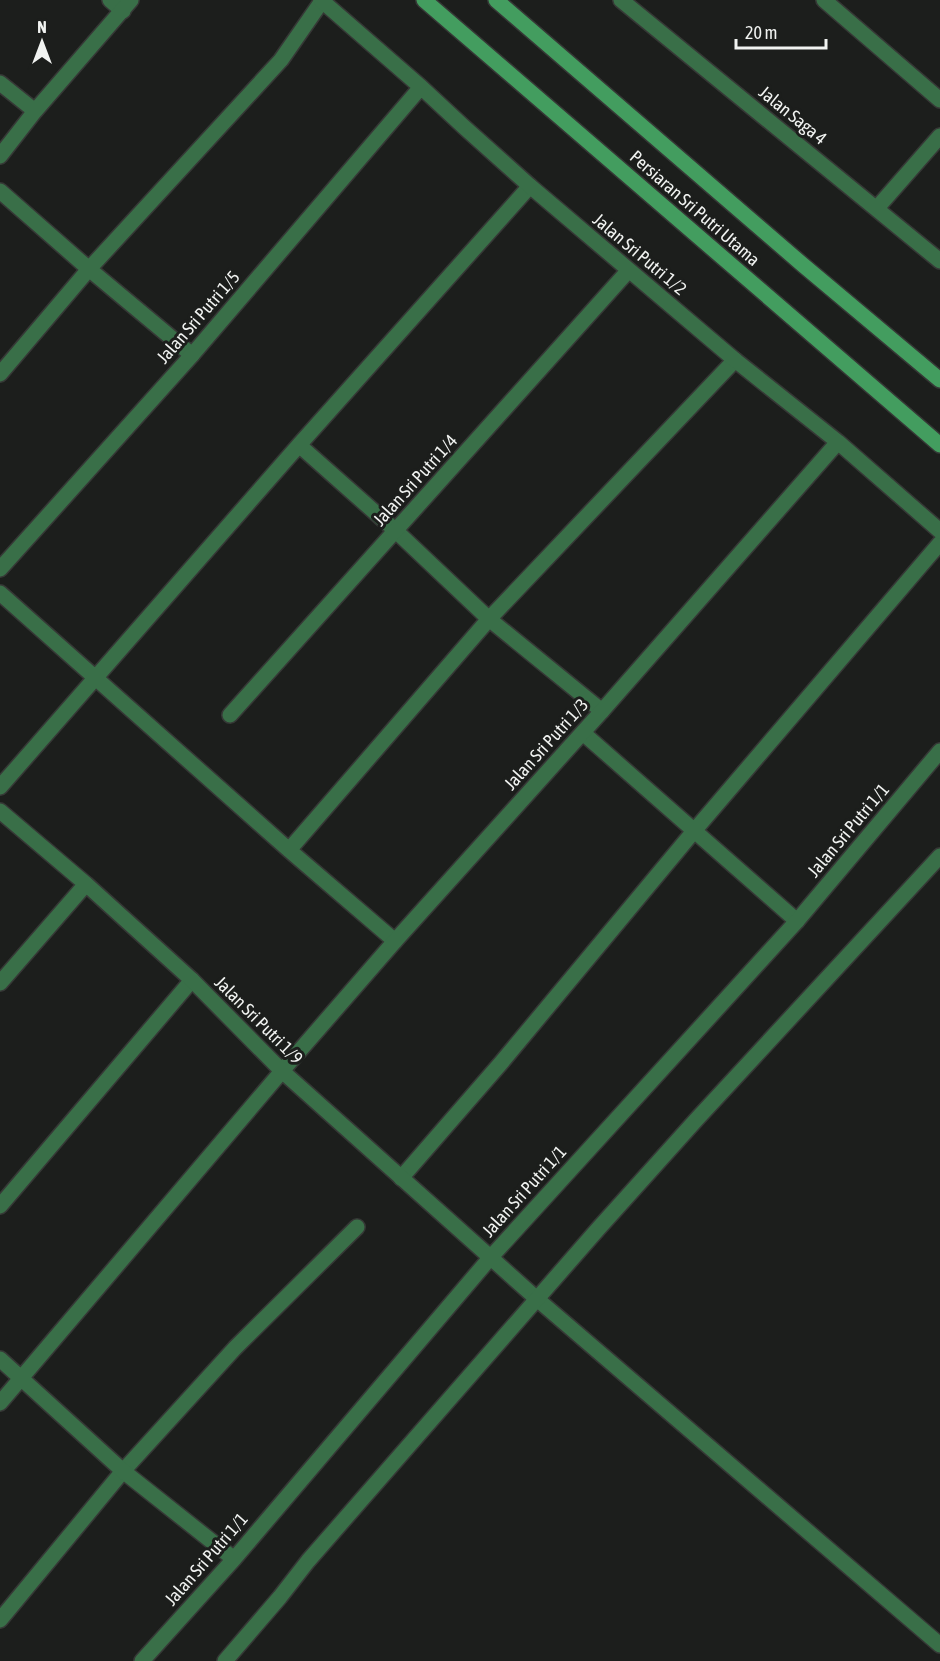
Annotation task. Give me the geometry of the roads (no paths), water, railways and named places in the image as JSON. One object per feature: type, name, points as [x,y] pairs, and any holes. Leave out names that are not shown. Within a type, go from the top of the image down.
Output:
[{"type":"main road","name":"Persiaran Sri Putri Utama","points":[[424,0],[940,445]]},
{"type":"main road","name":"Persiaran Sri Putri Utama","points":[[496,0],[940,380]]},
{"type":"street","points":[[0,156],[35,111],[127,5],[110,0]]},
{"type":"street","name":"Jalan Saga 4","points":[[621,0],[940,261]]},
{"type":"street","points":[[824,0],[940,100]]},
{"type":"street","points":[[0,374],[89,269],[281,60],[321,1]]},
{"type":"street","name":"Jalan Sri Putri 1/2","points":[[321,1],[421,87],[530,186],[735,360],[838,442],[940,531]]},
{"type":"street","points":[[0,83],[35,111]]},
{"type":"street","name":"Jalan Sri Putri 1/5","points":[[0,569],[192,355],[421,87]]},
{"type":"street","points":[[877,208],[940,136]]},
{"type":"street","points":[[0,787],[299,445],[530,186]]},
{"type":"street","points":[[0,191],[192,355]]},
{"type":"street","name":"Jalan Sri Putri 1/4","points":[[230,715],[629,270]]},
{"type":"street","points":[[289,850],[489,619],[735,360]]},
{"type":"street","name":"Jalan Sri Putri 1/3","points":[[0,1403],[395,941],[583,733],[838,442]]},
{"type":"street","points":[[299,445],[396,531],[489,619],[602,711]]},
{"type":"street","points":[[401,1178],[501,1063],[694,831],[940,543]]},
{"type":"street","points":[[0,593],[395,941]]},
{"type":"street","points":[[583,733],[797,921]]},
{"type":"street","name":"Jalan Sri Putri 1/1","points":[[142,1661],[234,1558],[490,1258],[797,921],[940,751]]},
{"type":"street","name":"Jalan Sri Putri 1/9","points":[[0,811],[86,884],[192,980],[282,1071],[490,1258],[940,1645]]},
{"type":"street","points":[[225,1661],[500,1339],[688,1128],[940,856]]},
{"type":"street","points":[[0,983],[86,884]]},
{"type":"street","points":[[0,1206],[192,980]]},
{"type":"street","points":[[0,1620],[123,1472],[235,1348],[357,1227]]},
{"type":"street","points":[[0,1359],[123,1472],[234,1558]]}]
